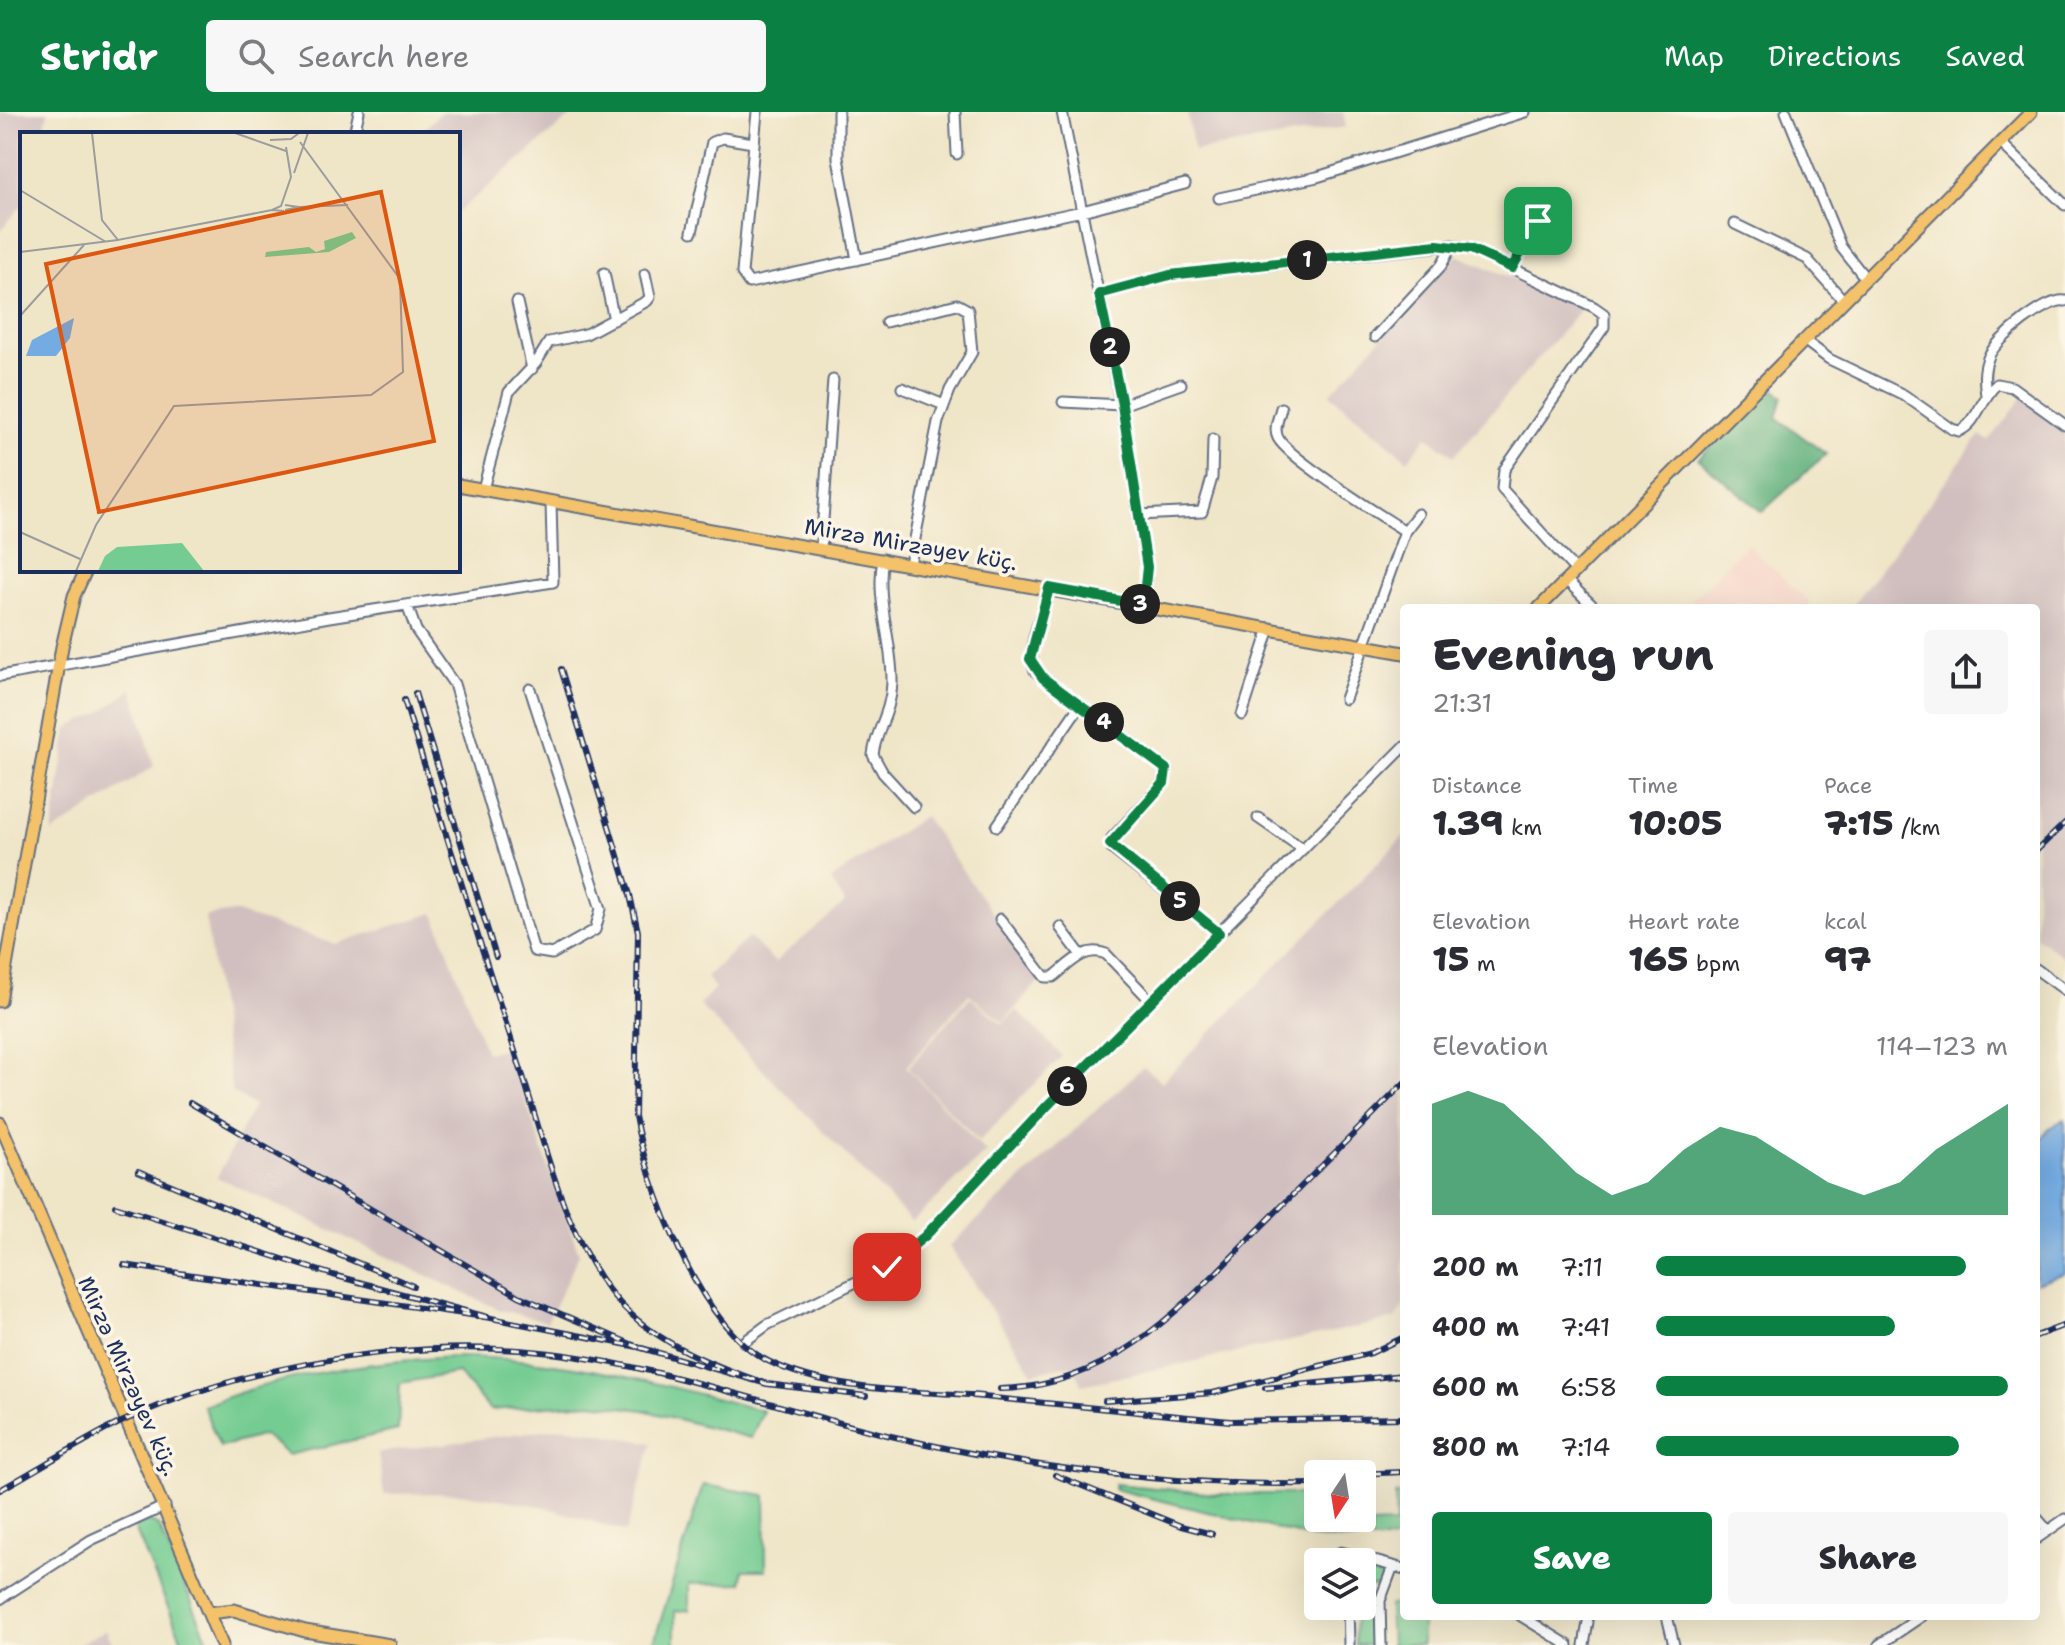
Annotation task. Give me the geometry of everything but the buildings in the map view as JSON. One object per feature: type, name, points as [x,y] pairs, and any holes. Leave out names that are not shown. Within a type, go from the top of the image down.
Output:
[{"type":"main road","points":[[1543,604],[2031,112]]},
{"type":"main road","name":"Mirzə Mirzəyev küç.","points":[[460,485],[1400,652]]},
{"type":"main road","points":[[0,1001],[69,612],[85,572]]},
{"type":"main road","name":"Mirzə Mirzəyev küç.","points":[[0,1123],[222,1645]]},
{"type":"main road","points":[[209,1613],[234,1610],[305,1631],[390,1645]]},
{"type":"street","points":[[354,132],[359,112]]},
{"type":"street","points":[[757,112],[742,273],[745,281],[754,283],[1082,211],[1185,184]]},
{"type":"street","points":[[838,112],[838,158],[857,260]]},
{"type":"street","points":[[955,112],[957,154]]},
{"type":"street","points":[[1062,112],[1122,405],[1147,567],[1143,605]]},
{"type":"street","points":[[1219,198],[1317,177],[1525,112]]},
{"type":"street","points":[[1786,112],[1841,247],[1866,279]]},
{"type":"street","points":[[692,232],[712,142],[723,138],[753,143]]},
{"type":"street","points":[[2001,143],[2065,205]]},
{"type":"street","points":[[1512,268],[1538,221]]},
{"type":"street","points":[[1735,224],[1807,259],[1844,301]]},
{"type":"street","points":[[1099,294],[1170,275],[1452,245],[1512,268],[1594,307],[1606,320],[1504,470],[1501,481],[1502,489],[1576,571]]},
{"type":"street","points":[[1375,337],[1441,266],[1452,245]]},
{"type":"street","points":[[604,273],[614,320]]},
{"type":"street","points":[[483,489],[509,392],[532,369],[549,342],[586,334],[650,297],[645,274]]},
{"type":"street","points":[[1986,395],[1986,365],[1996,345],[2047,303],[2065,301]]},
{"type":"street","points":[[517,302],[532,369]]},
{"type":"street","points":[[886,322],[957,304],[968,310],[972,352],[944,405],[929,455],[910,564]]},
{"type":"street","points":[[1804,340],[1829,359],[1904,395],[1959,431],[1969,425],[1986,395],[1997,384],[2012,387],[2065,425]]},
{"type":"street","points":[[821,548],[833,380]]},
{"type":"street","points":[[1063,402],[1122,405],[1181,384]]},
{"type":"street","points":[[902,388],[944,405]]},
{"type":"street","points":[[1281,408],[1276,428],[1280,441],[1337,486],[1405,531]]},
{"type":"street","points":[[1138,515],[1198,515],[1202,512],[1212,478],[1213,439]]},
{"type":"street","points":[[0,676],[553,582],[551,501]]},
{"type":"street","points":[[1345,699],[1366,648],[1405,531],[1418,514]]},
{"type":"street","points":[[883,559],[881,590],[892,683],[890,706],[873,755],[883,773],[914,807]]},
{"type":"street","points":[[1567,581],[1591,604]]},
{"type":"street","points":[[1049,588],[1030,659],[1035,671],[1166,769],[1164,783],[1112,838],[1112,849],[1219,933]]},
{"type":"street","points":[[407,605],[416,630],[454,684],[534,951],[552,954],[595,930],[601,909],[530,689]]},
{"type":"street","points":[[1242,715],[1270,628]]},
{"type":"street","points":[[997,826],[1080,705]]},
{"type":"street","points":[[744,1342],[767,1325],[871,1275],[908,1251],[1400,751]]},
{"type":"street","points":[[1258,818],[1303,849]]},
{"type":"street","points":[[1000,919],[1045,977],[1053,977],[1093,949],[1106,954],[1151,1001]]},
{"type":"street","points":[[1060,927],[1081,955]]},
{"type":"street","points":[[2040,972],[2065,990]]},
{"type":"street","points":[[0,1599],[91,1540],[165,1506]]},
{"type":"street","points":[[2040,1536],[2065,1519]]},
{"type":"street","points":[[2040,1522],[2048,1531]]},
{"type":"street","points":[[1376,1562],[1399,1568],[1380,1601],[1381,1645]]},
{"type":"street","points":[[1376,1601],[1380,1601]]},
{"type":"street","points":[[1348,1620],[1349,1645]]},
{"type":"street","points":[[1535,1620],[1568,1645]]},
{"type":"street","points":[[1668,1620],[1674,1645]]},
{"type":"street","points":[[1879,1645],[1916,1620]]},
{"type":"street","points":[[1584,1645],[1588,1622]]},
{"type":"shaded area","points":[[0,112],[48,112],[43,132],[20,132],[20,207],[0,231]]},
{"type":"shaded area","points":[[441,112],[576,112],[460,210],[460,132],[421,132]]},
{"type":"shaded area","points":[[1187,112],[1343,112],[1346,127],[1194,151]]},
{"type":"shaded area","points":[[1457,255],[1583,307],[1454,456],[1427,436],[1408,460],[1330,394]]},
{"type":"shaded area","points":[[2022,398],[2065,430],[2065,958],[2040,940],[2040,604],[1854,604],[1980,435],[1989,441]]},
{"type":"shaded area","points":[[1747,544],[1811,604],[1688,604]]},
{"type":"shaded area","points":[[132,689],[154,766],[52,833],[68,728],[100,713]]},
{"type":"shaded area","points":[[924,816],[1040,980],[1003,1022],[969,994],[906,1067],[986,1152],[912,1222],[699,1005],[715,988],[706,977],[749,937],[775,962],[845,903],[831,880]]},
{"type":"shaded area","points":[[1400,840],[1400,1311],[1395,1319],[1082,1385],[1071,1365],[1033,1373],[949,1246],[1143,1067],[1162,1082]]},
{"type":"shaded area","points":[[234,912],[335,944],[434,913],[486,1053],[507,1048],[579,1254],[547,1322],[498,1309],[217,1177],[254,1106],[232,1092],[205,916]]},
{"type":"shaded area","points":[[970,997],[1002,1024],[1017,1010],[1062,1056],[979,1141],[908,1068]]},
{"type":"shaded area","points":[[565,1427],[652,1443],[626,1532],[542,1506],[460,1493],[384,1494],[378,1453]]},
{"type":"shaded area","points":[[106,1630],[113,1645],[76,1645]]},
{"type":"green space","points":[[1771,387],[1783,396],[1777,418],[1826,454],[1762,512],[1698,459]]},
{"type":"green space","points":[[452,1357],[571,1366],[647,1381],[763,1411],[751,1438],[643,1410],[592,1403],[490,1410],[458,1373],[400,1383],[398,1430],[288,1455],[264,1435],[220,1447],[203,1406],[264,1386],[326,1371]]},
{"type":"green space","points":[[1115,1484],[1216,1494],[1302,1494],[1304,1532],[1356,1532],[1357,1540],[1313,1538],[1114,1489]]},
{"type":"green space","points":[[703,1485],[765,1495],[766,1570],[743,1570],[742,1583],[689,1584],[689,1610],[675,1611],[675,1645],[653,1645]]},
{"type":"green space","points":[[1400,1494],[1400,1540],[1371,1540],[1371,1532],[1376,1532],[1376,1525],[1396,1524],[1395,1495]]},
{"type":"green space","points":[[149,1521],[159,1526],[210,1645],[184,1645],[134,1526]]},
{"type":"green space","points":[[1376,1571],[1383,1581],[1376,1586]]},
{"type":"green space","points":[[1400,1604],[1400,1620],[1422,1620],[1422,1645],[1391,1645],[1389,1605]]},
{"type":"green space","points":[[1354,1620],[1372,1620],[1373,1645],[1355,1645]]},
{"type":"water","points":[[2065,1119],[2065,1273],[2040,1282],[2040,1140],[2049,1128]]},
{"type":"railway","points":[[561,669],[630,895],[638,932],[635,1116],[641,1145],[664,1216],[699,1287],[720,1319],[743,1344],[768,1361],[793,1371],[846,1385],[983,1396]]},
{"type":"railway","points":[[415,693],[496,957]]},
{"type":"railway","points":[[404,700],[556,1184],[592,1265],[624,1307],[660,1337],[701,1359],[767,1384],[638,1347]]},
{"type":"railway","points":[[2040,847],[2065,823]]},
{"type":"railway","points":[[1000,1389],[1041,1385],[1079,1373],[1114,1357],[1146,1335],[1206,1283],[1400,1087]]},
{"type":"railway","points":[[190,1103],[519,1296],[638,1347],[491,1318]]},
{"type":"railway","points":[[138,1171],[413,1286]]},
{"type":"railway","points":[[115,1206],[333,1275],[491,1318],[124,1265]]},
{"type":"railway","points":[[2040,1334],[2065,1325]]},
{"type":"railway","points":[[1105,1401],[1213,1393],[1371,1353],[1400,1339]]},
{"type":"railway","points":[[0,1490],[107,1429],[203,1390],[255,1375],[362,1355],[468,1348],[519,1350],[614,1363],[891,1436],[996,1458],[1157,1478],[1304,1484]]},
{"type":"railway","points":[[1265,1388],[1400,1375]]},
{"type":"railway","points":[[767,1384],[866,1396]]},
{"type":"railway","points":[[973,1396],[1230,1421],[1400,1418]]},
{"type":"railway","points":[[1376,1473],[1400,1472]]},
{"type":"railway","points":[[1055,1475],[1181,1526],[1212,1534]]},
{"type":"route","points":[[887,1267],[925,1236],[1047,1106],[1219,933],[1112,849],[1110,844],[1112,838],[1164,783],[1166,769],[1043,678],[1035,671],[1030,659],[1049,588],[1143,605],[1147,567],[1122,405],[1099,294],[1170,275],[1437,245],[1471,249],[1512,268],[1538,221]]}]
